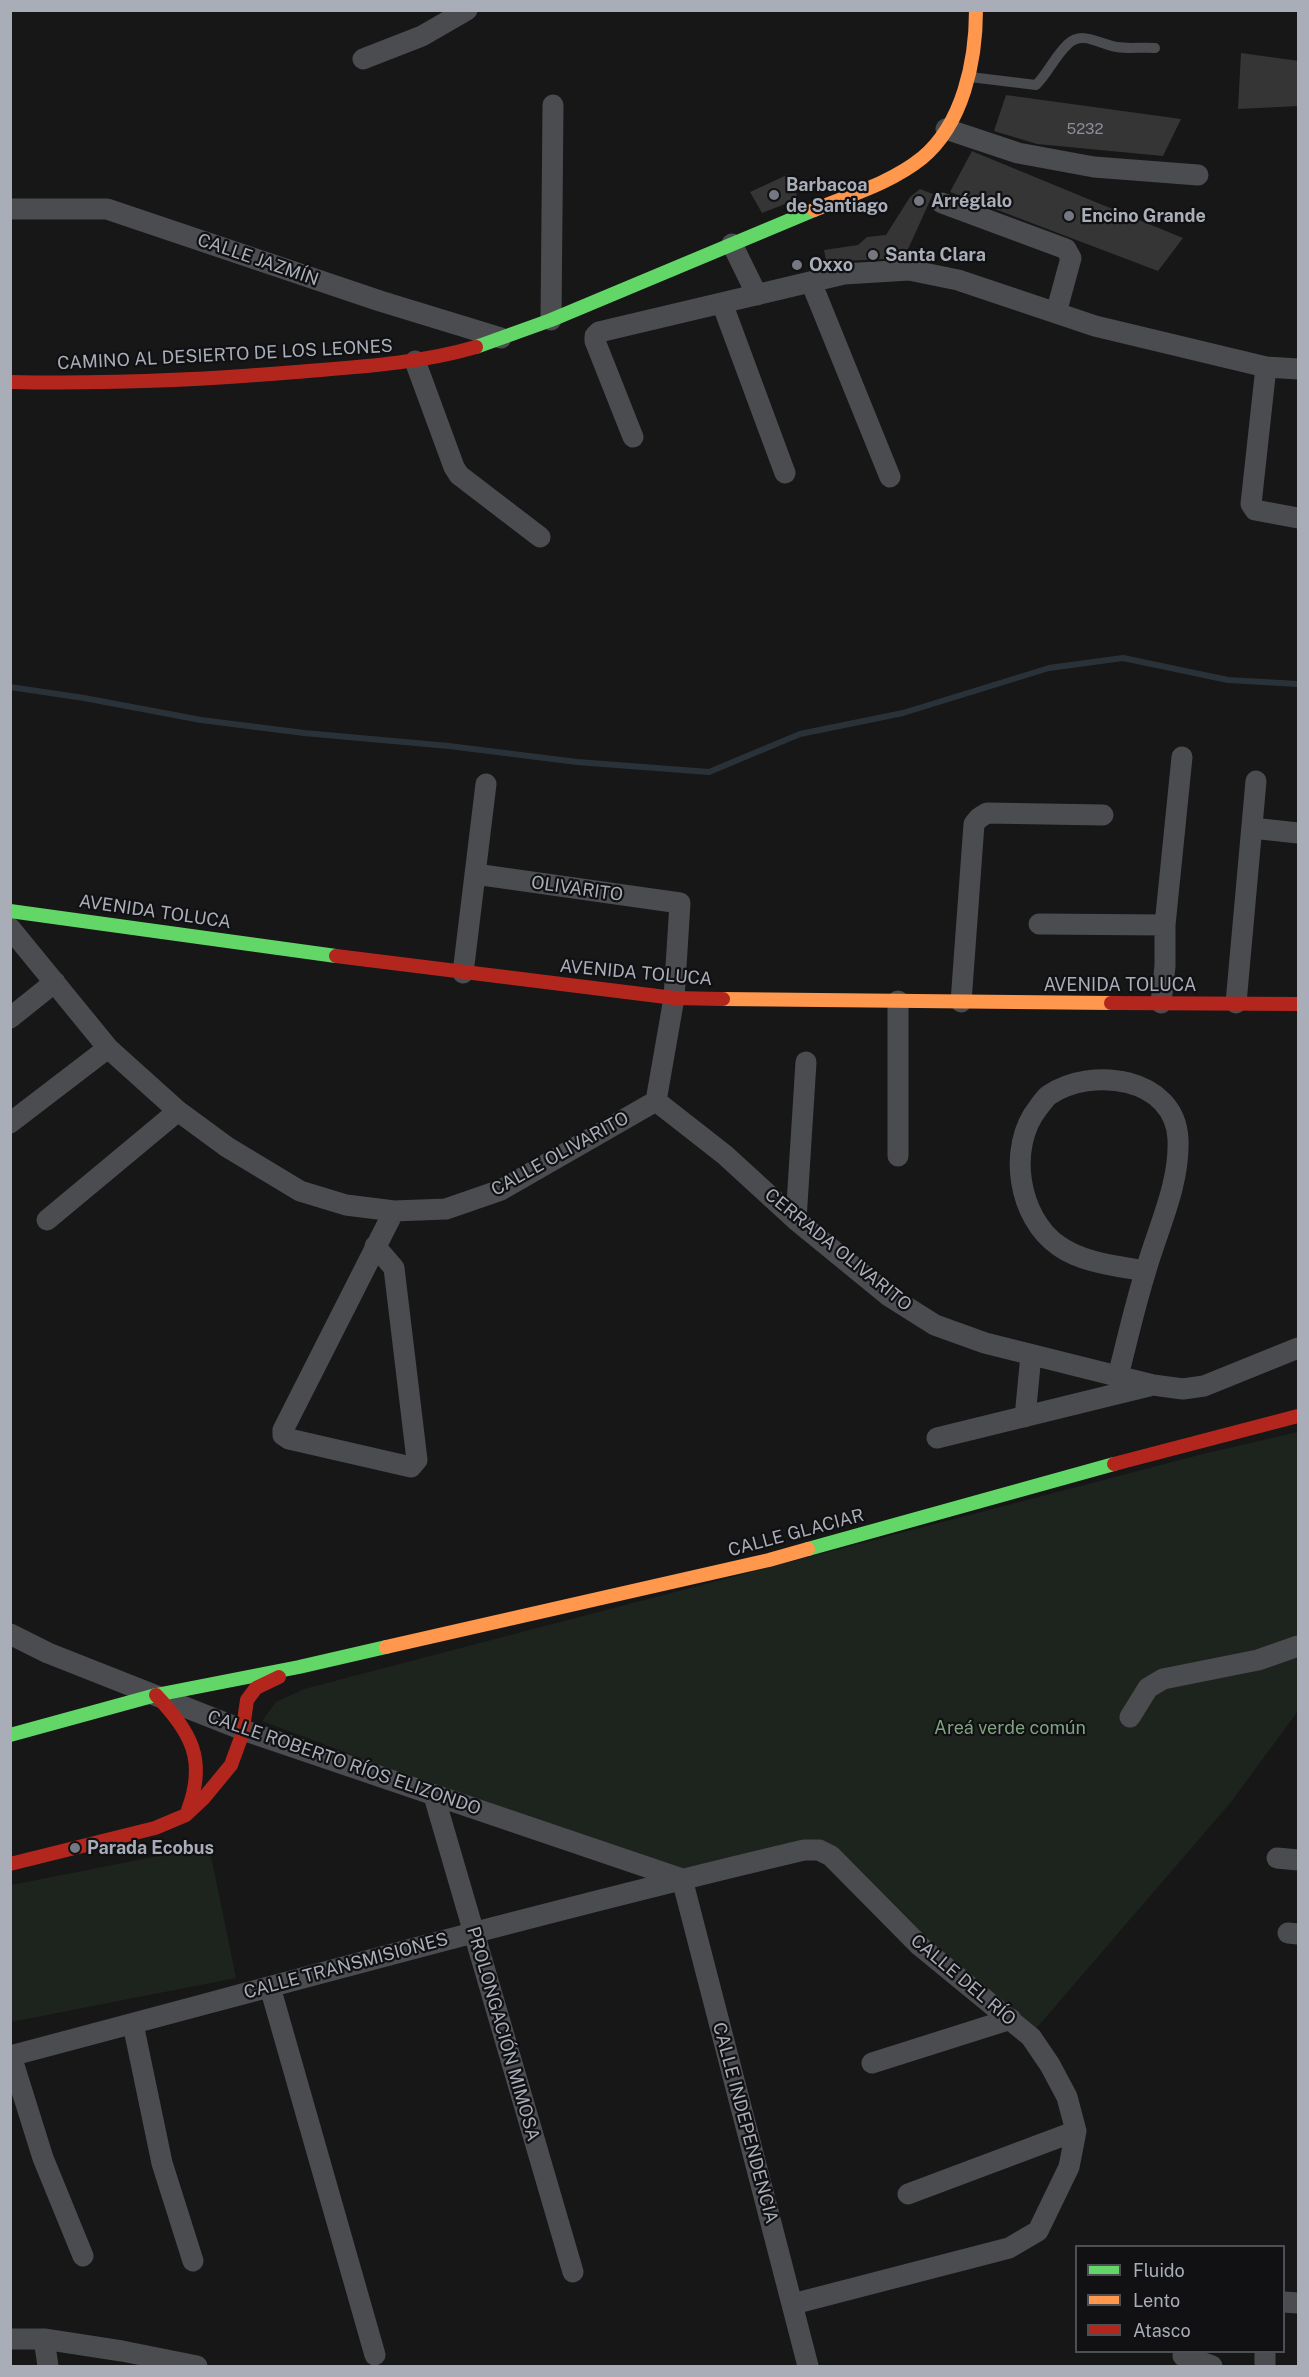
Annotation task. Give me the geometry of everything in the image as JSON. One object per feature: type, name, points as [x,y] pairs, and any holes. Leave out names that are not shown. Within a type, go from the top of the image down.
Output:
[{"type":"street","points":[[363,59],[422,36],[467,10]]},
{"type":"street","name":"CAMINO AL DESIERTO DE LOS LEONES","points":[[10,382],[249,376],[415,361],[438,357],[551,320],[884,181],[926,154],[946,129],[970,77],[977,32],[976,10]]},
{"type":"street","points":[[551,320],[553,105]]},
{"type":"street","points":[[946,129],[1018,153],[1094,166],[1198,175]]},
{"type":"street","points":[[942,203],[1066,249],[1071,258],[1056,313]]},
{"type":"street","name":"CALLE JAZMÍN","points":[[10,209],[107,209],[368,297],[501,338]]},
{"type":"street","points":[[732,244],[757,295]]},
{"type":"street","points":[[633,437],[595,341],[595,336],[599,332],[844,274],[909,270],[958,280],[1095,326],[1266,367],[1299,369]]},
{"type":"street","points":[[811,282],[890,477]]},
{"type":"street","points":[[722,303],[785,473]]},
{"type":"street","points":[[415,361],[459,475],[540,537]]},
{"type":"street","points":[[1266,367],[1251,504],[1255,510],[1299,518]]},
{"type":"street","points":[[1161,1003],[1165,966],[1165,925],[1182,757]]},
{"type":"street","points":[[1236,1003],[1256,781]]},
{"type":"street","points":[[463,973],[486,783]]},
{"type":"street","points":[[961,1002],[974,824],[987,813],[1103,815]]},
{"type":"street","points":[[1252,828],[1299,833]]},
{"type":"street","name":"OLIVARITO","points":[[475,874],[680,903],[674,998]]},
{"type":"street","name":"AVENIDA TOLUCA","points":[[10,910],[463,973],[674,998],[1299,1004]]},
{"type":"street","points":[[1039,924],[1165,925]]},
{"type":"street","name":"CALLE OLIVARITO","points":[[10,928],[108,1048],[178,1111],[227,1147],[300,1191],[346,1205],[394,1211],[446,1209],[501,1190],[656,1101]]},
{"type":"street","points":[[10,1018],[55,982]]},
{"type":"street","points":[[656,1101],[674,998]]},
{"type":"street","points":[[898,1001],[898,1156]]},
{"type":"street","points":[[10,1123],[108,1048]]},
{"type":"street","points":[[796,1220],[806,1062]]},
{"type":"street","points":[[1118,1376],[1145,1271],[1175,1178],[1178,1138],[1173,1119],[1161,1098],[1138,1084],[1107,1079],[1077,1082],[1048,1095],[1028,1121],[1020,1151],[1022,1192],[1034,1220],[1058,1246],[1087,1260],[1145,1271]]},
{"type":"street","name":"CERRADA OLIVARITO","points":[[656,1101],[725,1155],[796,1220],[889,1296],[935,1325],[985,1343],[1031,1355],[1153,1385],[1183,1389],[1204,1386],[1299,1348]]},
{"type":"street","points":[[47,1220],[178,1111]]},
{"type":"street","points":[[375,1246],[394,1268],[417,1460],[411,1467],[283,1436],[283,1430],[375,1246],[394,1211]]},
{"type":"street","points":[[1025,1417],[1031,1355]]},
{"type":"street","points":[[937,1438],[1153,1385]]},
{"type":"street","name":"CALLE GLACIAR","points":[[10,1736],[156,1695],[299,1667],[769,1560],[1157,1452],[1299,1416]]},
{"type":"street","name":"CALLE ROBERTO RÍOS ELIZONDO","points":[[10,1634],[48,1653],[243,1730],[682,1879]]},
{"type":"street","points":[[1130,1717],[1148,1688],[1163,1679],[1258,1660],[1299,1646]]},
{"type":"street","name":"CALLE GLACIAR","points":[[186,1815],[203,1799],[231,1765],[243,1730],[247,1700],[256,1688],[299,1667]]},
{"type":"street","points":[[10,1864],[155,1828],[186,1815],[196,1794],[198,1773],[196,1755],[190,1736],[175,1715],[156,1695]]},
{"type":"street","name":"PROLONGACIÓN MIMOSA","points":[[434,1796],[573,2272]]},
{"type":"street","name":"CALLE DEL RÍO","points":[[682,1879],[804,1850],[819,1850],[831,1856],[920,1946],[1031,2037],[1050,2065],[1067,2097],[1076,2131],[1069,2167],[1038,2231],[1009,2248],[793,2304]]},
{"type":"street","points":[[1277,1858],[1299,1860]]},
{"type":"street","name":"CALLE TRANSMISIONES","points":[[11,2056],[472,1932],[682,1879]]},
{"type":"street","name":"CALLE INDEPENDENCIA","points":[[682,1879],[808,2367]]},
{"type":"street","points":[[270,1987],[375,2355]]},
{"type":"street","points":[[872,2063],[1011,2019]]},
{"type":"street","points":[[133,2024],[162,2163],[193,2261]]},
{"type":"street","points":[[11,2056],[43,2158],[83,2256]]},
{"type":"street","points":[[908,2194],[1076,2131]]},
{"type":"street","points":[[44,2339],[48,2367]]},
{"type":"street","points":[[10,2340],[44,2339],[124,2359],[197,2367]]},
{"type":"street","points":[[1183,2356],[1212,2367]]},
{"type":"lane","points":[[970,77],[1036,85],[1046,75],[1066,45],[1083,37],[1116,47],[1155,48]]},
{"type":"green space","name":"Areá verde común","points":[[1298,1432],[1298,1711],[1231,1802],[1034,2031],[819,1850],[682,1879],[262,1721],[276,1702],[304,1689],[1199,1455]]},
{"type":"green space","points":[[209,1846],[236,1978],[11,2022],[11,1885]]},
{"type":"building","points":[[1241,53],[1299,61],[1299,106],[1238,109]]},
{"type":"building","points":[[1006,95],[1181,119],[1163,156],[1037,144],[994,131]]},
{"type":"building","name":"Encino Grande","points":[[972,151],[1183,238],[1158,271],[950,192]]},
{"type":"building","name":"Barbacoa de Santiago","points":[[789,174],[798,199],[762,213],[750,192]]},
{"type":"building","points":[[920,189],[933,194],[904,258],[843,261],[827,265],[824,250],[858,245],[867,237],[886,235],[910,197]]},
{"type":"waterway","points":[[10,687],[201,720],[304,733],[449,746],[577,762],[709,772],[800,734],[903,713],[1049,668],[1123,658],[1228,680],[1298,684]]},
{"type":"traffic: fast","points":[[476,347],[551,320],[814,210]]},
{"type":"traffic: fast","points":[[10,911],[336,956]]},
{"type":"traffic: fast","points":[[808,1549],[1114,1464]]},
{"type":"traffic: fast","points":[[10,1735],[156,1695],[299,1667],[386,1647]]},
{"type":"traffic: slow","points":[[814,210],[897,175],[922,158],[936,144],[948,128],[957,110],[970,70],[976,10]]},
{"type":"traffic: slow","points":[[723,999],[1111,1003]]},
{"type":"traffic: slow","points":[[386,1647],[769,1560],[808,1549]]},
{"type":"traffic: jam","points":[[10,382],[117,382],[260,375],[387,364],[476,347]]},
{"type":"traffic: jam","points":[[336,956],[674,998],[723,999]]},
{"type":"traffic: jam","points":[[1111,1003],[1298,1004]]},
{"type":"traffic: jam","points":[[1114,1464],[1298,1416]]},
{"type":"traffic: jam","points":[[10,1864],[155,1828],[186,1815],[203,1799],[231,1765],[242,1735],[247,1700],[256,1688],[279,1677]]},
{"type":"traffic: jam","points":[[156,1695],[187,1735],[192,1748],[196,1776],[188,1810]]},
{"type":"place","name":"Barbacoa de Santiago","points":[[774,195]]},
{"type":"place","name":"Arréglalo","points":[[919,201]]},
{"type":"place","name":"Encino Grande","points":[[1069,216]]},
{"type":"place","name":"Santa Clara","points":[[873,255]]},
{"type":"place","name":"Oxxo","points":[[797,265]]},
{"type":"place","name":"Parada Ecobus","points":[[75,1848]]}]
